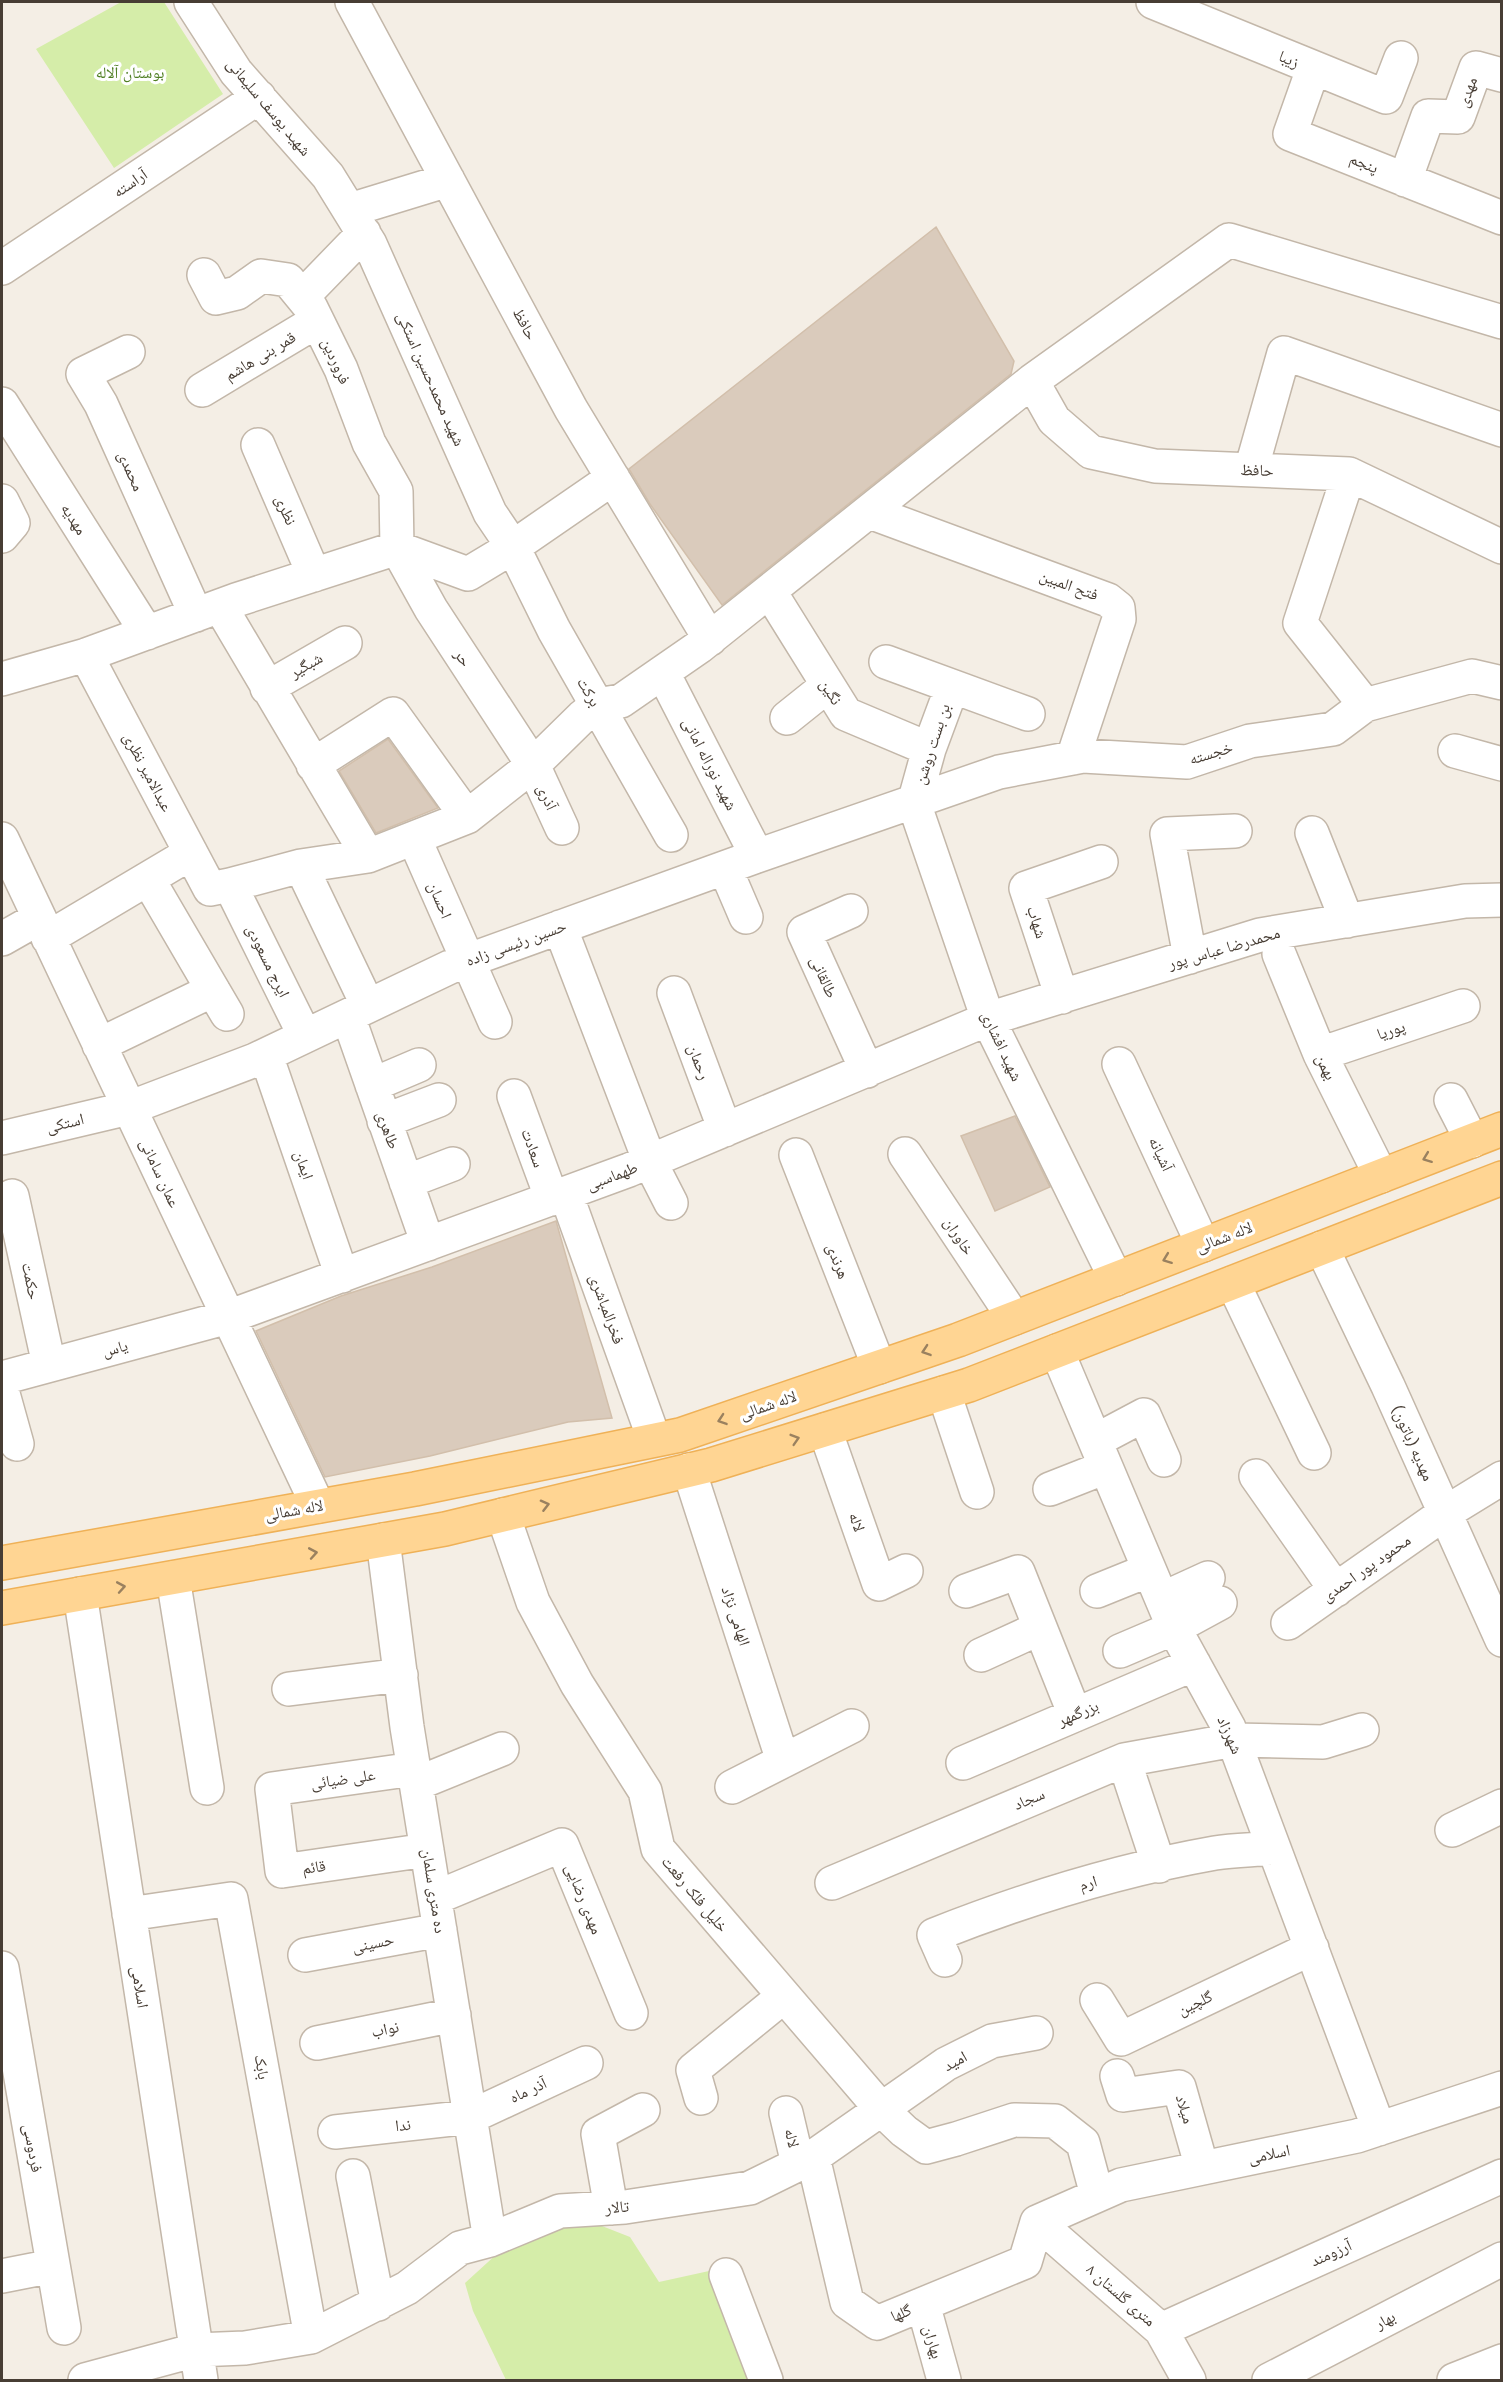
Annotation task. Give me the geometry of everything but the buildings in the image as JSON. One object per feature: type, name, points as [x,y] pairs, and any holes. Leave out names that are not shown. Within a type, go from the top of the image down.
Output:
[{"type":"main road","name":"لاله شمالی","points":[[6,1563],[415,1489],[680,1435],[975,1333],[1487,1135]]},
{"type":"main road","points":[[2,1608],[445,1529],[689,1470],[986,1379],[1502,1178]]},
{"type":"main road","points":[[975,1333],[986,1379]]},
{"type":"street","name":"شهید یوسف سلیمانی","points":[[191,2],[236,72],[328,176],[357,222]]},
{"type":"street","name":"حافظ","points":[[352,2],[571,409],[710,639]]},
{"type":"street","name":"زیبا","points":[[1154,2],[1216,14],[1313,69],[1386,97],[1401,58]]},
{"type":"street","name":"مهدی","points":[[1405,180],[1428,116],[1458,117],[1476,68],[1502,75]]},
{"type":"street","name":"پنجم","points":[[1313,69],[1290,134],[1502,218]]},
{"type":"street","name":"آراسته","points":[[2,268],[259,97]]},
{"type":"street","points":[[357,222],[448,180]]},
{"type":"street","name":"قمر بنی هاشم","points":[[202,390],[310,309],[357,222]]},
{"type":"street","name":"شهید محمدحسین استکی","points":[[357,222],[370,244],[490,513],[513,547]]},
{"type":"street","points":[[220,887],[301,866],[368,856],[467,817],[532,765],[597,705],[621,701],[710,639],[1032,381],[1229,240],[1502,322]]},
{"type":"street","name":"فروردین","points":[[204,274],[216,298],[237,293],[261,276],[288,280],[310,309],[341,369],[369,443],[396,491],[397,548]]},
{"type":"street","name":"محمدی","points":[[128,352],[83,374],[101,404],[208,611]]},
{"type":"street","points":[[1251,470],[1284,353],[1502,430]]},
{"type":"street","name":"حافظ","points":[[1032,381],[1054,420],[1091,452],[1155,466],[1348,474],[1502,547]]},
{"type":"street","name":"مهدیه","points":[[2,404],[147,633]]},
{"type":"street","name":"نظری","points":[[258,445],[314,575]]},
{"type":"street","points":[[1348,474],[1300,623],[1365,705]]},
{"type":"street","points":[[2,679],[86,655],[208,611],[397,548],[468,574],[513,547],[613,478]]},
{"type":"street","points":[[2,501],[13,523],[2,536]]},
{"type":"street","name":"فتح المبین","points":[[870,513],[1108,600],[1118,608],[1119,619],[1073,758]]},
{"type":"street","name":"برکت","points":[[513,547],[554,630],[671,835]]},
{"type":"street","name":"حر","points":[[397,548],[431,609],[532,765]]},
{"type":"street","name":"نگین","points":[[770,592],[843,711],[850,717],[929,749]]},
{"type":"street","points":[[208,611],[267,688],[368,856]]},
{"type":"street","name":"شبگیر","points":[[267,688],[345,643]]},
{"type":"street","name":"عبدالامیر نظری","points":[[86,655],[191,853],[220,887]]},
{"type":"street","name":"بن بست روشن","points":[[886,662],[1028,714]]},
{"type":"street","name":"شهید نوراله امانی","points":[[663,673],[757,856]]},
{"type":"street","name":"خجسته","points":[[914,803],[999,772],[1083,756],[1187,762],[1250,741],[1333,729],[1365,705],[1472,676],[1502,683]]},
{"type":"street","points":[[787,718],[827,686]]},
{"type":"street","name":"بن بست روشن","points":[[914,803],[929,749],[952,687]]},
{"type":"street","points":[[312,765],[393,714],[467,817]]},
{"type":"street","points":[[1455,751],[1502,764]]},
{"type":"street","name":"آذری","points":[[532,765],[561,828]]},
{"type":"street","name":"حسین رئیسی زاده","points":[[129,1108],[266,1055],[467,961],[757,856],[914,803]]},
{"type":"street","name":"شهید افشاری","points":[[914,803],[988,1019],[1116,1279]]},
{"type":"street","points":[[1190,957],[1167,834],[1235,831]]},
{"type":"street","points":[[1312,833],[1347,921]]},
{"type":"street","name":"احسان","points":[[414,838],[495,1022]]},
{"type":"street","name":"عمان سامانی","points":[[2,839],[318,1506]]},
{"type":"street","points":[[2,939],[44,928],[148,879],[191,853]]},
{"type":"street","name":"شهاب","points":[[1062,997],[1026,888],[1101,862]]},
{"type":"street","name":"طاهری","points":[[301,866],[358,1011],[372,1085],[428,1244]]},
{"type":"street","points":[[725,868],[746,917]]},
{"type":"street","points":[[99,1045],[220,1002],[148,879]]},
{"type":"street","name":"ایرج مسعودی","points":[[220,887],[305,1036]]},
{"type":"street","name":"محمدرضا عباس پور","points":[[988,1019],[1260,935],[1465,901],[1502,900]]},
{"type":"street","name":"طالقانی","points":[[851,911],[804,932],[867,1071]]},
{"type":"street","points":[[560,927],[650,1162],[671,1203]]},
{"type":"street","name":"بهمن","points":[[1279,954],[1320,1054],[1380,1176]]},
{"type":"street","name":"رحمان","points":[[674,993],[725,1131]]},
{"type":"street","name":"پوریا","points":[[1320,1054],[1463,1006]]},
{"type":"street","name":"طهماسبی","points":[[228,1317],[650,1162],[988,1019]]},
{"type":"street","name":"ایمان","points":[[266,1055],[342,1276]]},
{"type":"street","name":"آشیانه","points":[[1119,1064],[1203,1245]]},
{"type":"street","points":[[372,1085],[419,1065]]},
{"type":"street","name":"سعادت","points":[[514,1096],[559,1196]]},
{"type":"street","points":[[384,1121],[439,1100]]},
{"type":"street","points":[[1451,1100],[1487,1135]]},
{"type":"street","name":"استکی","points":[[2,1138],[129,1108]]},
{"type":"street","name":"خاوران","points":[[905,1154],[1014,1318]]},
{"type":"street","name":"هرندی","points":[[796,1155],[879,1367]]},
{"type":"street","points":[[406,1182],[453,1164]]},
{"type":"street","name":"حکمت","points":[[12,1196],[49,1365]]},
{"type":"street","name":"فخرالمباشری","points":[[559,1196],[649,1425]]},
{"type":"street","name":"مهدیه (باتون)","points":[[1322,1248],[1388,1386],[1502,1640]]},
{"type":"street","points":[[1233,1282],[1314,1453]]},
{"type":"street","name":"یاس","points":[[2,1378],[228,1317]]},
{"type":"street","name":"شهرزاد","points":[[1057,1351],[1162,1599],[1234,1740],[1379,2129]]},
{"type":"street","points":[[2,1390],[17,1444]]},
{"type":"street","points":[[944,1393],[977,1492]]},
{"type":"street","points":[[1050,1489],[1101,1454],[1144,1415],[1164,1460]]},
{"type":"street","name":"لاله","points":[[825,1430],[879,1584],[906,1571]]},
{"type":"street","name":"الهامی نژاد","points":[[689,1470],[783,1761]]},
{"type":"street","points":[[1256,1476],[1335,1590]]},
{"type":"street","name":"محمود پور احمدی","points":[[1288,1623],[1445,1513],[1502,1478]]},
{"type":"street","name":"خلیل فلک رفعت","points":[[503,1515],[533,1602],[577,1684],[645,1791],[658,1849],[882,2110]]},
{"type":"street","name":"ده متری سلمان","points":[[382,1540],[415,1776],[490,2240]]},
{"type":"street","points":[[966,1591],[1018,1572],[1075,1715]]},
{"type":"street","points":[[173,1578],[207,1788]]},
{"type":"street","points":[[1097,1591],[1162,1599],[1214,1590]]},
{"type":"street","name":"اسلامی","points":[[80,1594],[198,2365]]},
{"type":"street","points":[[1120,1651],[1162,1599]]},
{"type":"street","points":[[981,1655],[1040,1628]]},
{"type":"street","name":"بزرگمهر","points":[[963,1763],[1194,1664]]},
{"type":"street","points":[[289,1689],[400,1675]]},
{"type":"street","points":[[732,1787],[852,1726]]},
{"type":"street","name":"سجاد","points":[[832,1883],[1124,1760],[1234,1740],[1323,1742],[1362,1730]]},
{"type":"street","name":"علی ضیائی","points":[[272,1789],[415,1776],[502,1749]]},
{"type":"street","points":[[1124,1760],[1159,1866]]},
{"type":"street","name":"قائم","points":[[272,1789],[282,1871],[427,1850]]},
{"type":"street","points":[[1452,1830],[1502,1806]]},
{"type":"street","name":"مهدی رضایی","points":[[435,1898],[562,1845],[631,2013]]},
{"type":"street","name":"ارم","points":[[945,1960],[934,1935],[986,1914],[1093,1881],[1217,1853],[1274,1848]]},
{"type":"street","name":"بابک","points":[[129,1914],[231,1899],[311,2337]]},
{"type":"street","name":"حسینی","points":[[305,1955],[440,1930]]},
{"type":"street","name":"گلچین","points":[[1097,2000],[1121,2039],[1311,1948]]},
{"type":"street","name":"فردوسی","points":[[2,1968],[64,2328]]},
{"type":"street","points":[[701,2098],[693,2070],[784,1996]]},
{"type":"street","name":"نواب","points":[[317,2043],[454,2015]]},
{"type":"street","name":"امید","points":[[882,2110],[946,2064],[993,2041],[1036,2033]]},
{"type":"street","name":"آذر ماه","points":[[470,2117],[586,2063]]},
{"type":"street","name":"میلاد","points":[[1117,2076],[1123,2095],[1179,2087],[1202,2168]]},
{"type":"street","name":"اسلامی","points":[[1037,2222],[1122,2185],[1357,2136],[1502,2088]]},
{"type":"street","points":[[611,2208],[598,2134],[643,2110]]},
{"type":"street","points":[[882,2110],[904,2131],[926,2147],[1014,2120],[1055,2121],[1083,2143],[1097,2195]]},
{"type":"street","name":"تالار","points":[[85,2380],[198,2365],[245,2348],[311,2337],[407,2288],[460,2248],[490,2240],[560,2211],[611,2208],[750,2188],[806,2160],[882,2110]]},
{"type":"street","name":"لاله","points":[[786,2113],[806,2160]]},
{"type":"street","name":"ندا","points":[[334,2132],[470,2117]]},
{"type":"street","name":"گلها","points":[[806,2160],[847,2302],[877,2323],[1025,2262],[1037,2222]]},
{"type":"street","points":[[354,2176],[378,2304]]},
{"type":"street","name":"آرزومند","points":[[1161,2330],[1502,2176]]},
{"type":"street","name":"۸ متری گلستان","points":[[1037,2222],[1161,2330],[1189,2380]]},
{"type":"street","name":"بهار","points":[[1269,2380],[1502,2259]]},
{"type":"street","points":[[2,2276],[53,2266]]},
{"type":"street","points":[[726,2275],[766,2380]]},
{"type":"street","name":"بهاران","points":[[923,2304],[944,2380]]},
{"type":"street","points":[[1456,2380],[1502,2361]]},
{"type":"green space","name":"بوستان آلاله","points":[[121,2],[164,2],[223,94],[114,168],[36,49]]},
{"type":"green space","points":[[560,2226],[602,2226],[630,2237],[659,2282],[709,2271],[752,2380],[506,2380],[473,2311],[465,2283],[499,2252]]}]
